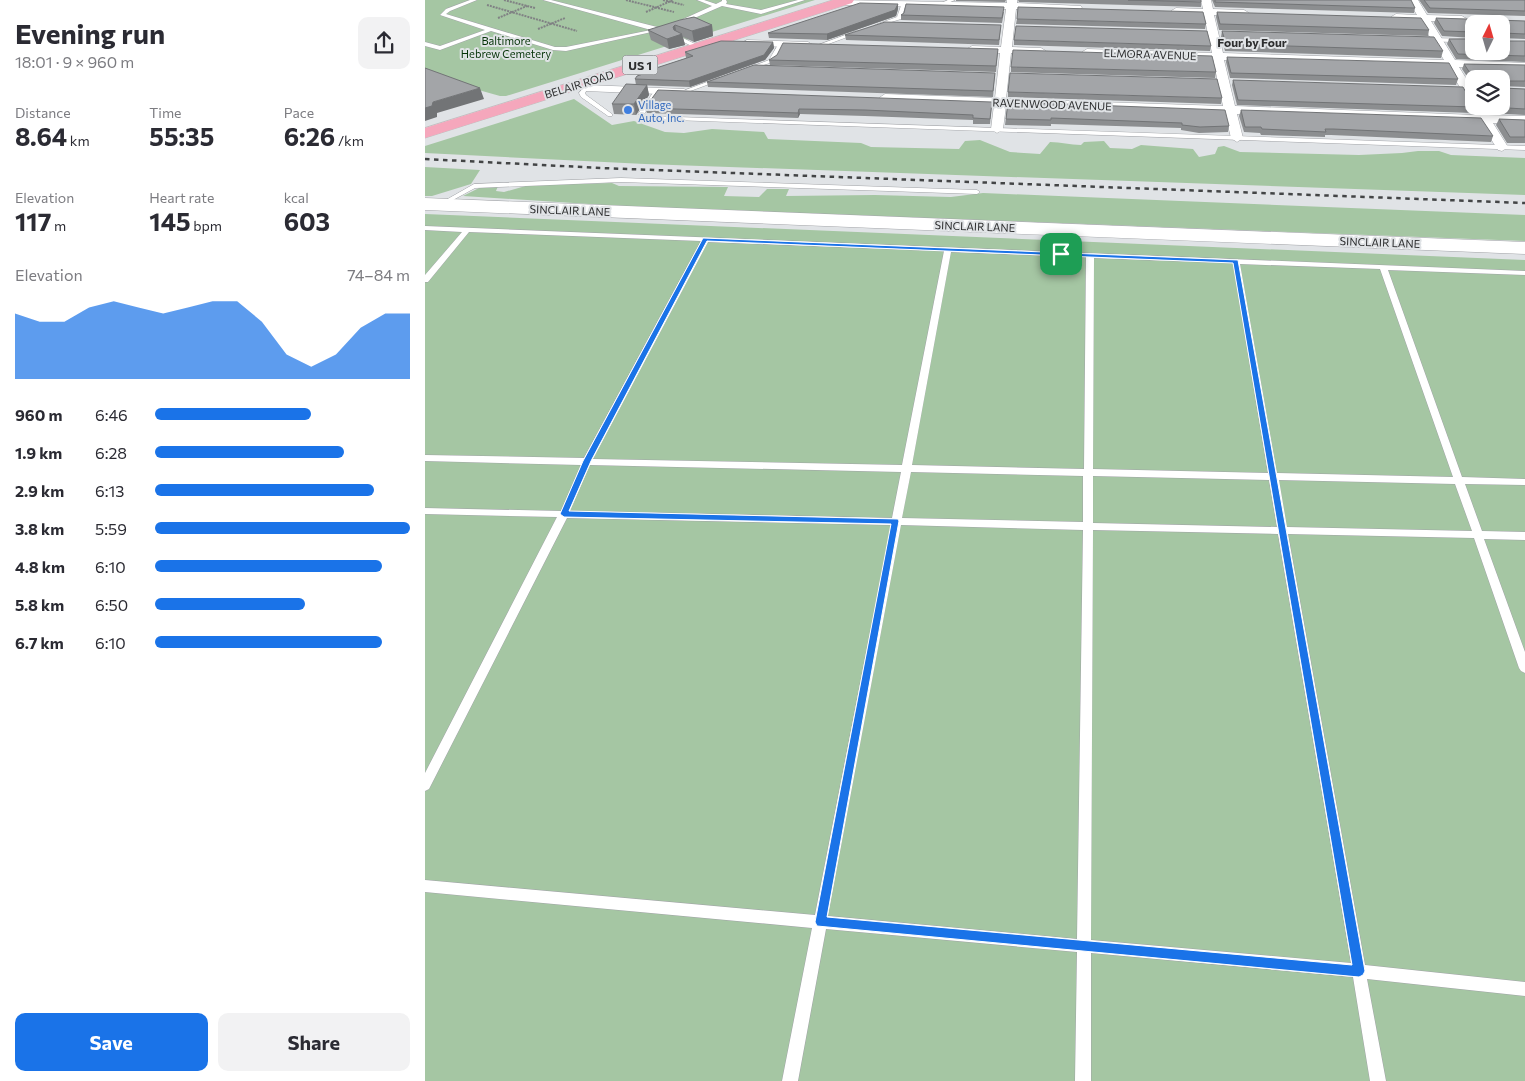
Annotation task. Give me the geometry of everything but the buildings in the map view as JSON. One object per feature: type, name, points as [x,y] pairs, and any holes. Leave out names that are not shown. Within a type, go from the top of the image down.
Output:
[{"type":"main road","name":"BELAIR ROAD","points":[[425,133],[582,86],[844,1]]},
{"type":"main road","name":"SINCLAIR LANE","points":[[433,205],[1525,248]]},
{"type":"street","points":[[1206,0],[1222,81],[1237,138]]},
{"type":"street","points":[[1413,0],[1432,40],[1451,63],[1465,87]]},
{"type":"street","points":[[844,1],[939,5],[1012,3],[1091,9]]},
{"type":"street","points":[[997,129],[1012,3]]},
{"type":"street","points":[[1169,11],[1257,13]]},
{"type":"street","points":[[1385,17],[1465,19]]},
{"type":"street","points":[[715,42],[851,46]]},
{"type":"street","points":[[958,48],[1054,51]]},
{"type":"street","name":"ELMORA AVENUE","points":[[1074,52],[1525,66]]},
{"type":"street","points":[[582,86],[712,93]]},
{"type":"street","name":"RAVENWOOD AVENUE","points":[[871,98],[1525,120]]},
{"type":"street","points":[[1482,115],[1502,147]]},
{"type":"lane","points":[[474,0],[448,10],[443,15],[560,50],[659,31],[668,27]]},
{"type":"lane","points":[[545,0],[670,34]]},
{"type":"lane","points":[[699,0],[720,3],[751,12],[761,12],[803,0]]},
{"type":"lane","points":[[939,5],[953,0]]},
{"type":"lane","points":[[677,24],[720,3]]},
{"type":"lane","points":[[821,45],[899,18],[904,4]]},
{"type":"lane","points":[[885,24],[904,24]]},
{"type":"lane","points":[[425,44],[440,48],[489,30]]},
{"type":"lane","points":[[679,38],[698,47]]},
{"type":"lane","points":[[1432,40],[1465,41]]},
{"type":"lane","points":[[756,68],[774,59],[781,44]]},
{"type":"lane","points":[[747,70],[776,68]]},
{"type":"lane","points":[[683,92],[728,77]]},
{"type":"lane","points":[[582,86],[583,96],[610,115]]},
{"type":"lane","points":[[657,91],[641,114],[647,118],[1525,148]]},
{"type":"lane","points":[[433,205],[473,186],[621,180],[977,192]]},
{"type":"lane","points":[[425,228],[1525,273]]},
{"type":"lane","points":[[425,280],[467,230]]},
{"type":"lane","points":[[425,785],[564,514],[587,461],[705,240]]},
{"type":"lane","points":[[790,1081],[948,250]]},
{"type":"lane","points":[[1083,1081],[1091,256]]},
{"type":"lane","points":[[1236,261],[1378,1081]]},
{"type":"lane","points":[[1383,267],[1525,668]]},
{"type":"lane","points":[[425,458],[1525,482]]},
{"type":"lane","points":[[425,511],[1525,536]]},
{"type":"lane","points":[[425,886],[1359,971],[1525,989]]},
{"type":"path","points":[[474,0],[512,13],[611,41]]},
{"type":"path","points":[[477,26],[535,3]]},
{"type":"green space","name":"Baltimore Hebrew Cemetery","points":[[425,0],[815,0],[506,96],[500,96],[425,75]]},
{"type":"green space","points":[[574,99],[612,125],[634,121],[665,132],[684,133],[712,129],[764,132],[768,139],[861,143],[871,147],[959,149],[965,141],[980,140],[1010,152],[1040,154],[1050,142],[1081,145],[1084,142],[1104,141],[1110,148],[1132,149],[1141,145],[1193,149],[1199,157],[1215,154],[1218,147],[1224,146],[1240,152],[1359,155],[1439,151],[1451,155],[1525,158],[1525,195],[645,164],[425,153],[425,146]]},
{"type":"green space","points":[[425,167],[480,170],[471,184],[432,196],[425,196]]},
{"type":"green space","points":[[612,183],[619,186],[728,187],[724,196],[759,197],[767,189],[789,189],[786,196],[875,195],[951,197],[983,193],[1525,215],[1525,241],[620,206],[463,196],[479,188],[498,186],[496,191],[504,192],[529,185]]},
{"type":"green space","points":[[425,214],[1525,260],[1525,1081],[425,1081]]},
{"type":"railway","points":[[425,159],[601,168],[1525,203]]},
{"type":"place","name":"Village Auto, Inc.","points":[[628,110]]},
{"type":"district","name":"Four by Four","points":[[1252,42]]},
{"type":"route","points":[[705,240],[1061,254],[1236,261],[1257,392],[1283,530],[1359,971],[821,922],[895,521],[564,514],[587,461],[705,240]]}]
